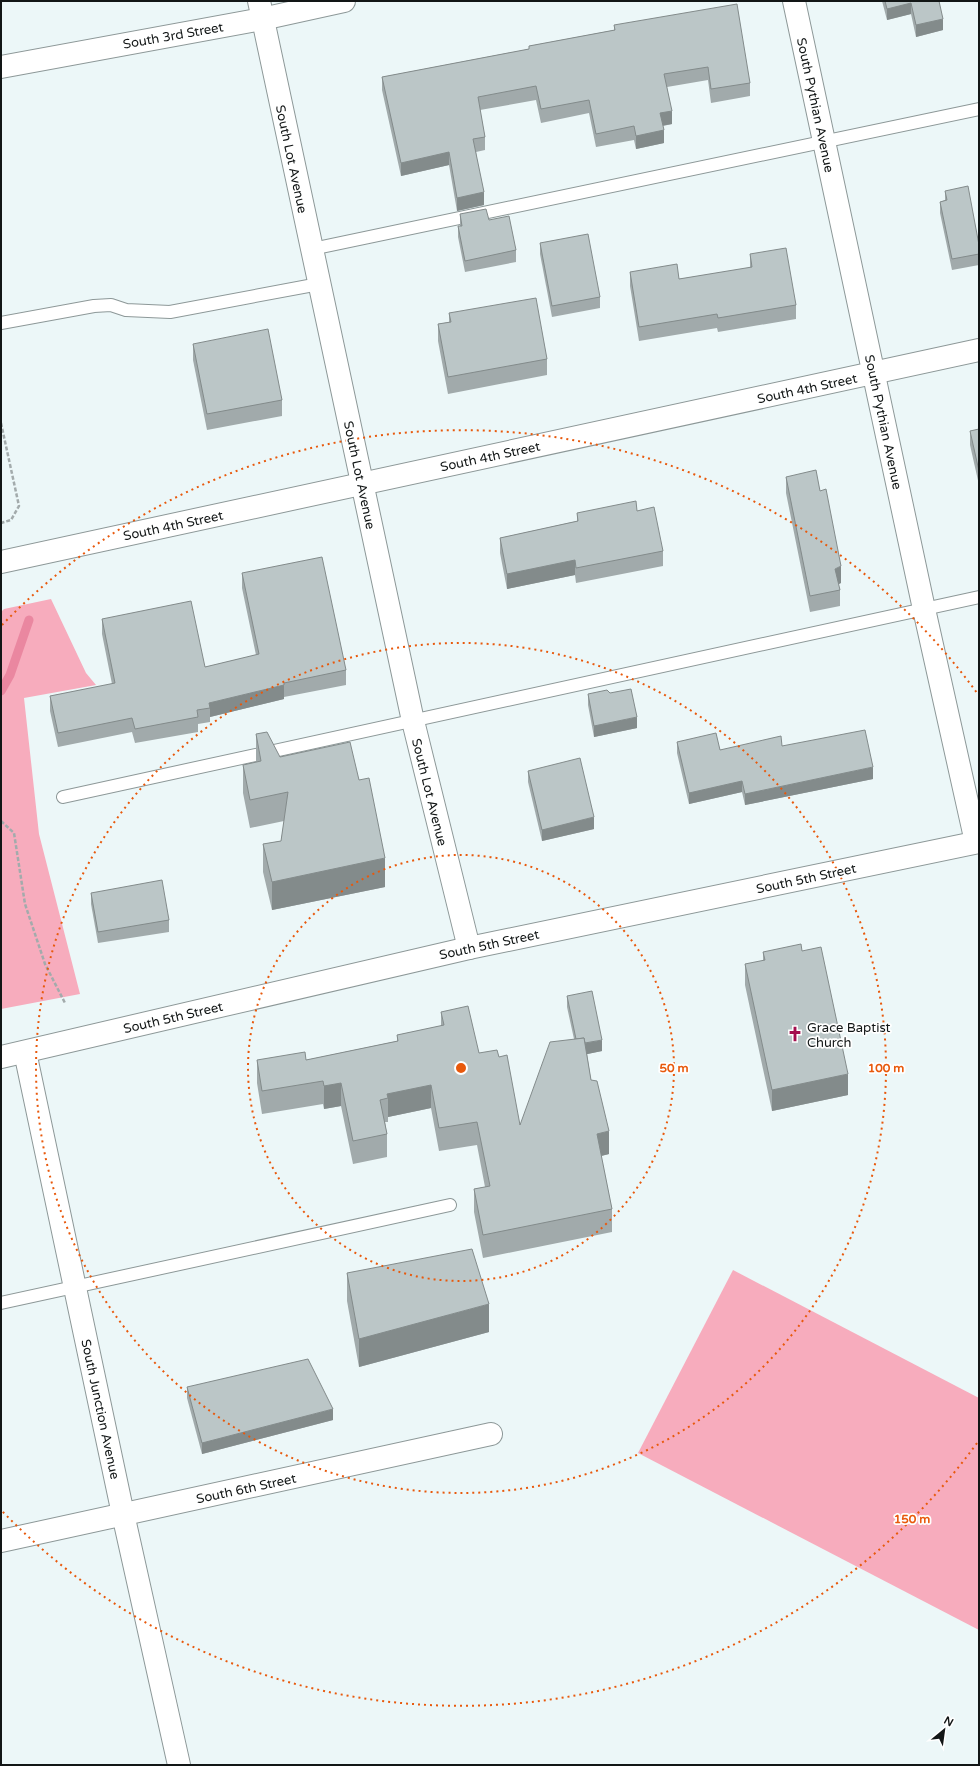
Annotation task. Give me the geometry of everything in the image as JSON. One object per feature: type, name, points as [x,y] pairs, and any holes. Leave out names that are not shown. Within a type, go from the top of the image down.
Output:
[{"type":"street","name":"South 3rd Street","points":[[1,67],[261,10],[344,1]]},
{"type":"street","name":"South Pythian Avenue","points":[[794,1],[924,609],[978,842]]},
{"type":"street","name":"South Lot Avenue","points":[[261,10],[413,721],[469,948]]},
{"type":"street","name":"South 4th Street","points":[[1,562],[979,350]]},
{"type":"street","name":"South 5th Street","points":[[1,1057],[469,948],[978,842]]},
{"type":"street","name":"South Junction Avenue","points":[[25,1052],[123,1514],[179,1765]]},
{"type":"street","name":"South 6th Street","points":[[1,1541],[491,1434]]},
{"type":"lane","points":[[312,248],[979,110]]},
{"type":"lane","points":[[5,322],[94,306],[111,305],[126,310],[170,312],[319,284]]},
{"type":"lane","points":[[63,797],[979,597]]},
{"type":"lane","points":[[1,1303],[450,1205]]},
{"type":"path","points":[[1,423],[18,506],[11,520],[1,523]]},
{"type":"path","points":[[1,820],[14,833],[25,904],[45,964],[65,1003]]},
{"type":"shaded area","points":[[51,599],[86,673],[96,685],[24,698],[39,834],[80,994],[1,1009],[1,612],[4,609]]},
{"type":"shaded area","points":[[733,1270],[979,1398],[979,1630],[638,1453]]},
{"type":"building","points":[[885,1],[939,1],[943,19],[916,25],[911,3],[887,9]]},
{"type":"building","points":[[737,4],[750,83],[711,89],[708,67],[664,74],[672,111],[660,113],[664,130],[636,136],[634,126],[596,134],[589,100],[541,109],[536,86],[478,97],[485,137],[473,139],[484,192],[457,198],[449,152],[401,163],[382,77],[529,49],[529,46],[615,30],[614,25]]},
{"type":"building","points":[[968,186],[979,245],[979,254],[952,259],[940,202],[947,200],[945,191]]},
{"type":"building","points":[[486,209],[489,220],[509,216],[516,250],[465,261],[458,226],[462,226],[460,214]]},
{"type":"building","points":[[588,234],[600,297],[552,306],[540,243]]},
{"type":"building","points":[[786,248],[796,305],[718,318],[717,314],[639,327],[630,272],[677,264],[679,279],[752,267],[750,254]]},
{"type":"building","points":[[536,298],[547,359],[448,377],[438,324],[451,322],[449,313]]},
{"type":"building","points":[[268,329],[282,400],[207,414],[193,344]]},
{"type":"building","points":[[979,429],[979,471],[970,431]]},
{"type":"building","points":[[816,470],[820,491],[826,489],[841,566],[835,569],[840,590],[810,596],[786,477]]},
{"type":"building","points":[[636,501],[637,511],[654,507],[663,551],[576,568],[575,560],[507,574],[500,538],[578,521],[577,513]]},
{"type":"building","points":[[322,557],[346,670],[284,683],[284,685],[209,703],[210,708],[197,710],[198,717],[135,729],[132,718],[58,733],[50,696],[115,683],[102,619],[191,601],[205,667],[259,654],[242,573]]},
{"type":"building","points":[[631,689],[637,717],[594,726],[588,694],[607,690],[610,693]]},
{"type":"building","points":[[865,730],[873,767],[745,794],[742,781],[689,793],[677,742],[716,733],[720,750],[781,736],[782,746]]},
{"type":"building","points":[[267,732],[280,757],[350,742],[359,780],[369,778],[385,858],[272,882],[263,844],[281,841],[288,792],[250,800],[243,765],[261,761],[256,734]]},
{"type":"building","points":[[580,758],[594,817],[542,830],[528,771]]},
{"type":"building","points":[[162,880],[169,920],[98,932],[91,893]]},
{"type":"building","name":"Grace Baptist Church","points":[[801,944],[802,951],[821,947],[848,1074],[772,1090],[745,964],[765,960],[763,952]]},
{"type":"building","points":[[592,991],[602,1040],[585,1043],[584,1038],[576,1039],[567,996]]},
{"type":"building","points":[[468,1006],[479,1053],[497,1050],[499,1057],[507,1055],[520,1125],[550,1042],[584,1038],[591,1080],[597,1081],[609,1131],[597,1134],[612,1209],[483,1235],[474,1189],[490,1186],[477,1122],[439,1128],[431,1085],[387,1094],[388,1098],[380,1100],[387,1134],[353,1141],[341,1083],[324,1086],[323,1081],[262,1091],[257,1060],[305,1052],[306,1060],[398,1041],[397,1035],[444,1025],[441,1012]]},
{"type":"building","points":[[472,1249],[489,1304],[359,1339],[347,1273]]},
{"type":"building","points":[[308,1359],[333,1409],[202,1443],[187,1387]]},
{"type":"waterway","points":[[1,691],[10,675],[29,620]]},
{"type":"place","name":"Grace Baptist Church","points":[[795,1034]]}]
